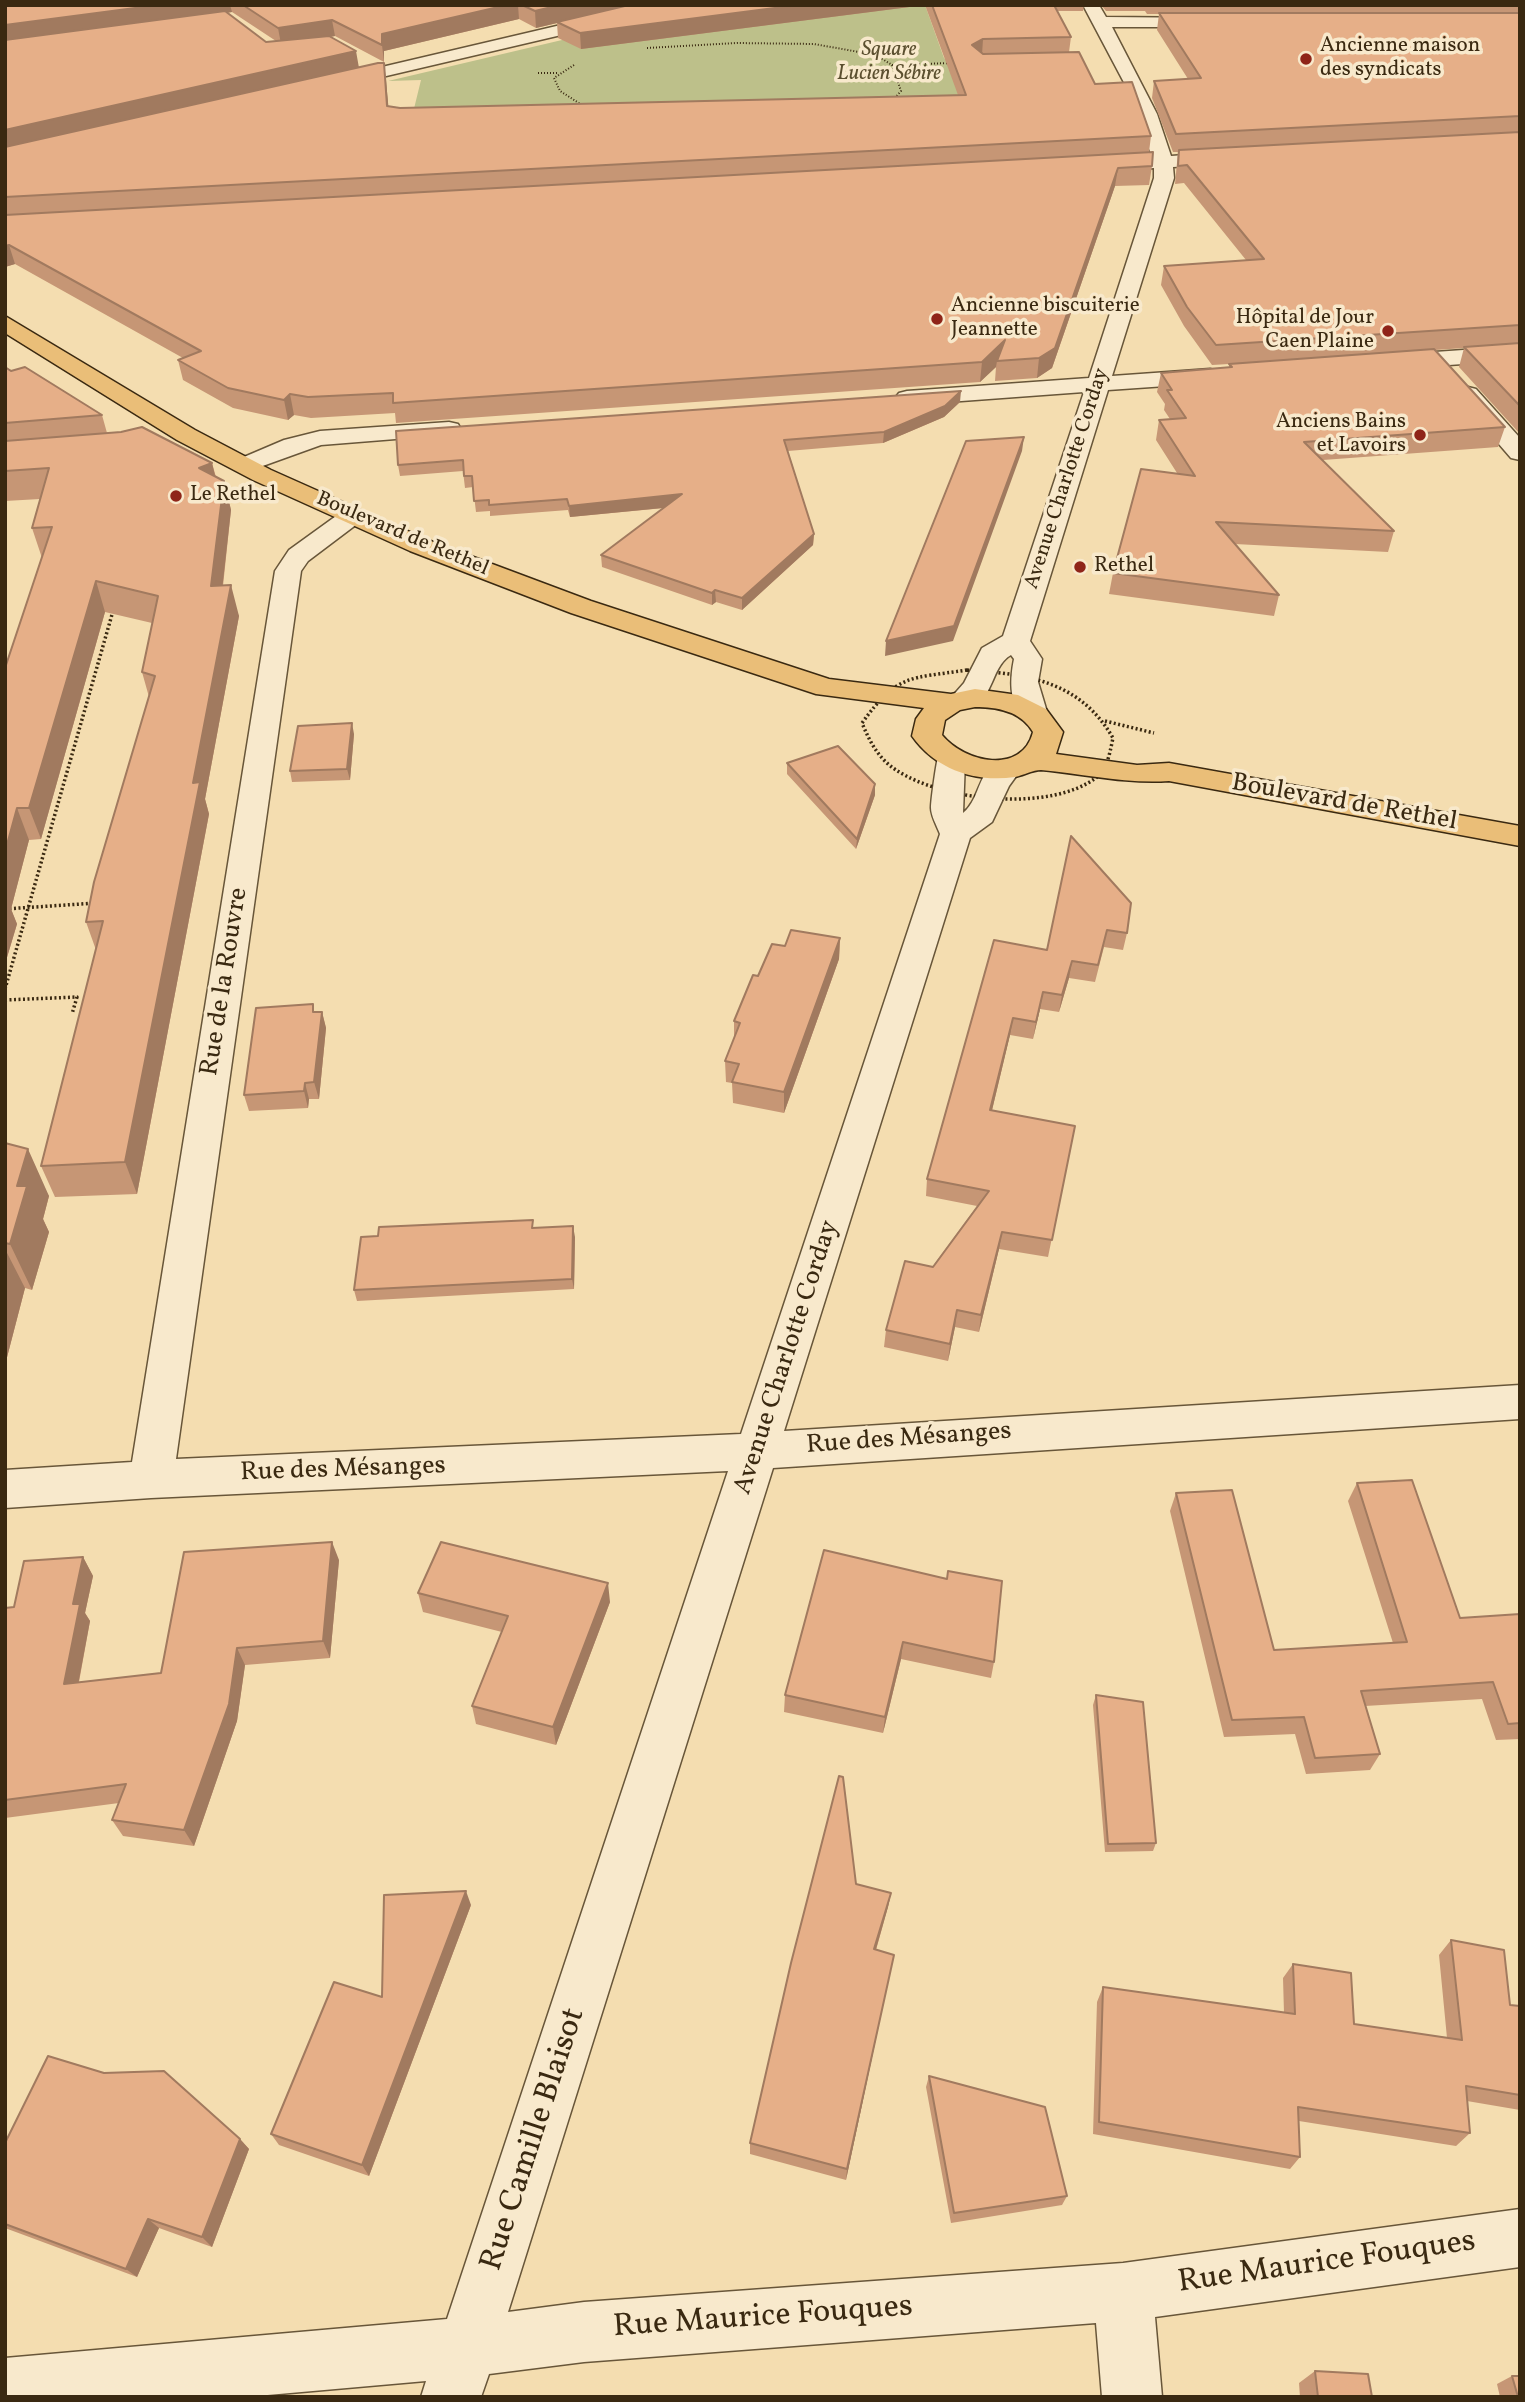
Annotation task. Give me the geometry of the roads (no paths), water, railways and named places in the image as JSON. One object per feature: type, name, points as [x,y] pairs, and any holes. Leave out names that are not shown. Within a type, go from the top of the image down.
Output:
[{"type":"main road","name":"Boulevard de Rethel","points":[[5,323],[186,435],[352,516],[444,556],[826,688],[856,688],[891,696],[959,701],[1000,700],[1096,745],[1145,757],[1169,772]]},
{"type":"main road","name":"Boulevard de Rethel","points":[[826,688],[842,704],[908,730]]},
{"type":"main road","points":[[950,760],[908,730],[959,701]]},
{"type":"main road","points":[[1020,764],[1046,746],[1048,732],[1038,718]]},
{"type":"main road","name":"Boulevard de Rethel","points":[[950,760],[978,769],[1020,764],[1138,774],[1169,772],[1520,835]]},
{"type":"street","points":[[315,87],[668,5]]},
{"type":"street","points":[[1091,5],[1122,61],[1165,162]]},
{"type":"street","points":[[1100,22],[1232,22]]},
{"type":"street","points":[[356,57],[383,72],[407,74]]},
{"type":"street","points":[[1099,61],[1122,61]]},
{"type":"street","points":[[1073,167],[1246,157]]},
{"type":"street","name":"Avenue Charlotte Corday","points":[[1017,640],[1164,178],[1165,162]]},
{"type":"street","points":[[1369,364],[1520,353]]},
{"type":"street","points":[[1436,359],[1520,453]]},
{"type":"street","points":[[887,399],[1235,374]]},
{"type":"street","points":[[246,465],[293,445],[320,438],[472,428]]},
{"type":"street","points":[[150,446],[186,435]]},
{"type":"street","name":"Rue de la Rouvre","points":[[150,1479],[288,571],[299,555],[340,531],[352,516]]},
{"type":"street","points":[[959,701],[977,687],[992,654],[1017,640],[1028,659],[1024,682],[1038,718]]},
{"type":"street","points":[[950,760],[951,787],[946,810],[956,834],[981,815],[995,784],[1020,764]]},
{"type":"street","name":"Avenue Charlotte Corday","points":[[618,1883],[956,834]]},
{"type":"street","name":"Rue des Mésanges","points":[[5,1489],[150,1479],[758,1451],[1520,1402]]},
{"type":"street","name":"Rue Camille Blaisot","points":[[459,2372],[618,1883]]},
{"type":"street","name":"Rue Maurice Fouques","points":[[5,2388],[459,2372],[584,2332],[1123,2292],[1520,2238]]},
{"type":"street","points":[[1123,2292],[1132,2397]]},
{"type":"place","name":"Ancienne maison des syndicats","points":[[1306,59]]},
{"type":"place","name":"Ancienne biscuiterie Jeannette","points":[[937,319]]},
{"type":"place","name":"Hôpital de Jour Caen Plaine","points":[[1388,331]]},
{"type":"place","name":"Anciens Bains et Lavoirs","points":[[1420,435]]},
{"type":"place","name":"Le Rethel","points":[[176,496]]},
{"type":"place","name":"Rethel","points":[[1080,567]]},
{"type":"park label","name":"Square Lucien Sébire","points":[[889,63]]}]
